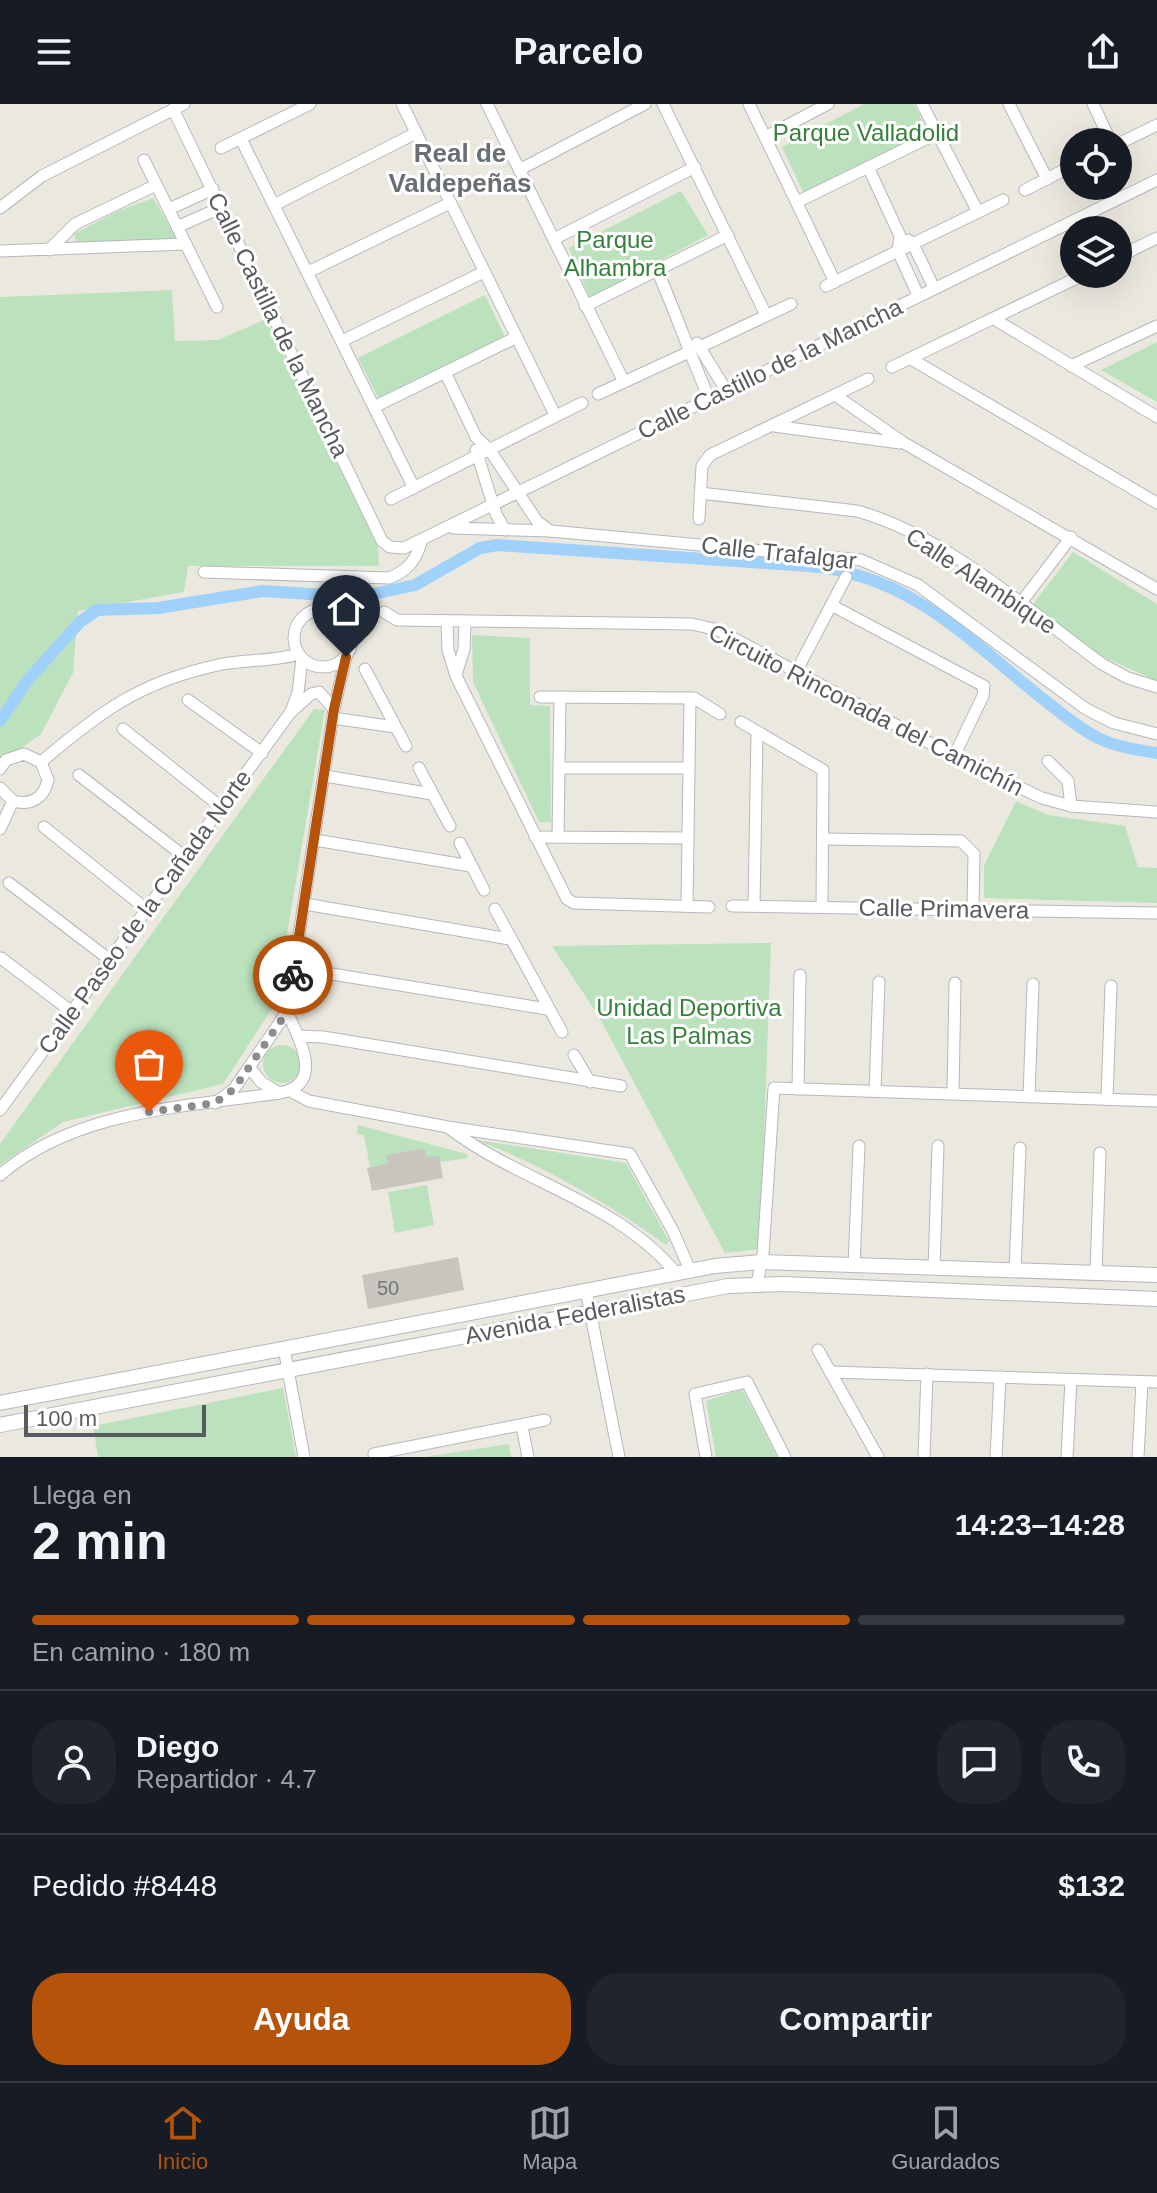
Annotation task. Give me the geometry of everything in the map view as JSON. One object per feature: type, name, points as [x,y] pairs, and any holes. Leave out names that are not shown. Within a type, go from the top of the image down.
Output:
[{"type":"street","points":[[221,148],[310,104]]},
{"type":"street","points":[[402,104],[555,415]]},
{"type":"street","points":[[487,104],[624,382]]},
{"type":"street","points":[[519,170],[645,104]]},
{"type":"street","points":[[663,104],[766,315]]},
{"type":"street","points":[[749,104],[797,202],[830,284],[1003,200]]},
{"type":"street","points":[[765,137],[828,104]]},
{"type":"street","points":[[922,104],[978,212]]},
{"type":"street","points":[[1009,104],[1047,179]]},
{"type":"street","points":[[1093,104],[1104,128]]},
{"type":"street","points":[[0,208],[42,176],[178,107]]},
{"type":"street","name":"Calle Castilla de la Mancha","points":[[178,107],[213,189],[382,541]]},
{"type":"street","points":[[1132,137],[1157,125]]},
{"type":"street","points":[[274,205],[416,133]]},
{"type":"street","points":[[797,202],[936,134]]},
{"type":"street","points":[[241,139],[414,488]]},
{"type":"street","points":[[144,160],[217,307]]},
{"type":"street","points":[[554,239],[695,167]]},
{"type":"street","points":[[868,167],[900,236],[898,251],[918,295]]},
{"type":"street","points":[[1025,190],[1060,172]]},
{"type":"street","name":"Calle Castillo de la Mancha","points":[[382,541],[404,548],[421,542],[1157,180]]},
{"type":"street","points":[[49,250],[75,224],[156,185]]},
{"type":"street","points":[[169,209],[213,189]]},
{"type":"street","points":[[308,272],[450,203]]},
{"type":"street","points":[[177,227],[222,207]]},
{"type":"street","points":[[585,306],[728,235]]},
{"type":"street","points":[[900,236],[913,244],[934,288]]},
{"type":"street","points":[[1132,250],[1157,238]]},
{"type":"street","points":[[0,251],[186,244]]},
{"type":"street","points":[[657,270],[687,336],[689,352],[709,398]]},
{"type":"street","points":[[342,341],[484,272]]},
{"type":"street","points":[[892,367],[1060,286]]},
{"type":"street","points":[[702,346],[791,304]]},
{"type":"street","points":[[994,319],[1157,417]]},
{"type":"street","points":[[1071,366],[1157,326]]},
{"type":"street","points":[[687,336],[702,346],[726,390]]},
{"type":"street","points":[[374,407],[517,337]]},
{"type":"street","points":[[598,394],[689,352]]},
{"type":"street","points":[[911,359],[1157,503]]},
{"type":"street","points":[[445,372],[476,437],[489,449],[537,521],[551,531]]},
{"type":"street","points":[[699,519],[702,466],[710,455],[868,379]]},
{"type":"street","points":[[835,395],[904,443],[1157,589]]},
{"type":"street","points":[[391,499],[582,403]]},
{"type":"street","points":[[772,425],[904,443]]},
{"type":"street","points":[[476,437],[476,455],[505,530]]},
{"type":"street","name":"Calle Alambique","points":[[700,493],[857,511],[880,518],[918,536],[1020,604],[1102,664],[1128,678],[1157,687]]},
{"type":"street","name":"Calle Trafalgar","points":[[448,528],[551,531],[861,560],[918,585],[1086,709],[1114,723],[1157,734]]},
{"type":"street","points":[[1020,604],[1071,537]]},
{"type":"street","points":[[204,572],[389,578],[403,572],[413,562],[421,542]]},
{"type":"street","points":[[796,672],[846,577]]},
{"type":"street","points":[[831,605],[984,686],[983,696],[954,756]]},
{"type":"street","points":[[215,1103],[234,1089],[287,1012],[333,714],[351,646],[349,625],[343,617],[324,609],[304,616],[297,624],[294,644],[300,656]]},
{"type":"street","name":"Circuito Rinconada del Camichín","points":[[384,612],[397,620],[692,624],[718,630],[954,756],[1042,798],[1071,806],[1157,812]]},
{"type":"street","points":[[447,622],[448,650],[456,676],[567,899],[574,903],[709,907]]},
{"type":"street","points":[[456,676],[464,649],[465,622]]},
{"type":"street","points":[[41,762],[110,705],[145,687],[222,664],[300,656],[324,667],[346,657]]},
{"type":"street","name":"Calle Paseo de la Cañada Norte","points":[[290,713],[298,693],[300,656]]},
{"type":"street","points":[[365,669],[406,746]]},
{"type":"street","name":"Calle Paseo de la Cañada Norte","points":[[0,1110],[290,713],[311,694],[319,692],[333,714]]},
{"type":"street","points":[[540,697],[690,698],[720,714]]},
{"type":"street","points":[[558,837],[560,697]]},
{"type":"street","points":[[687,906],[690,698]]},
{"type":"street","points":[[188,700],[262,753]]},
{"type":"street","points":[[333,714],[395,727]]},
{"type":"street","points":[[741,722],[823,770],[822,906]]},
{"type":"street","points":[[123,729],[221,807]]},
{"type":"street","points":[[754,906],[757,733]]},
{"type":"street","points":[[0,769],[14,755],[33,756],[41,762],[48,780],[40,797],[22,804],[13,801],[0,788]]},
{"type":"street","points":[[1048,761],[1068,781],[1071,806]]},
{"type":"street","points":[[419,768],[450,826]]},
{"type":"street","points":[[559,768],[689,768]]},
{"type":"street","points":[[79,775],[185,857]]},
{"type":"street","points":[[325,776],[432,794]]},
{"type":"street","points":[[0,829],[13,801]]},
{"type":"street","points":[[44,827],[146,909]]},
{"type":"street","points":[[535,837],[688,838]]},
{"type":"street","points":[[823,839],[961,841],[974,854],[973,910]]},
{"type":"street","points":[[315,840],[471,866]]},
{"type":"street","points":[[460,843],[484,890]]},
{"type":"street","points":[[9,883],[110,960]]},
{"type":"street","points":[[305,904],[510,939]]},
{"type":"street","name":"Calle Primavera","points":[[732,906],[1157,913]]},
{"type":"street","points":[[495,909],[562,1032]]},
{"type":"street","points":[[1,958],[72,1012]]},
{"type":"street","points":[[295,968],[547,1009]]},
{"type":"street","points":[[798,1089],[800,975]]},
{"type":"street","points":[[875,1091],[879,982]]},
{"type":"street","points":[[953,1094],[955,983]]},
{"type":"street","points":[[1029,1097],[1033,984]]},
{"type":"street","points":[[1107,1099],[1111,986]]},
{"type":"street","points":[[0,1175],[54,1142],[108,1122],[170,1107],[285,1092],[307,1075],[298,1036],[287,1012]]},
{"type":"street","points":[[298,1036],[621,1086]]},
{"type":"street","points":[[574,1055],[590,1082]]},
{"type":"street","points":[[250,1068],[269,1089],[309,1101],[448,1127],[630,1154],[673,1231],[683,1272]]},
{"type":"street","points":[[0,1087],[8,1100]]},
{"type":"street","points":[[757,1284],[774,1088],[1157,1101]]},
{"type":"street","points":[[448,1127],[468,1142],[586,1204],[683,1272]]},
{"type":"street","points":[[854,1265],[859,1146]]},
{"type":"street","points":[[934,1268],[938,1146]]},
{"type":"street","points":[[1015,1271],[1020,1148]]},
{"type":"street","points":[[1096,1273],[1100,1153]]},
{"type":"street","name":"Avenida Federalistas","points":[[0,1403],[683,1272],[761,1262],[1157,1275]]},
{"type":"street","name":"Avenida Federalistas","points":[[0,1425],[591,1312],[757,1284],[1157,1299]]},
{"type":"street","points":[[586,1290],[619,1457]]},
{"type":"street","points":[[284,1348],[304,1457]]},
{"type":"street","points":[[818,1350],[878,1457]]},
{"type":"street","points":[[830,1372],[1157,1382]]},
{"type":"street","points":[[924,1457],[927,1374]]},
{"type":"street","points":[[996,1457],[1000,1377]]},
{"type":"street","points":[[1067,1457],[1071,1380]]},
{"type":"street","points":[[706,1457],[695,1394],[747,1382],[785,1457]]},
{"type":"street","points":[[1138,1457],[1142,1382]]},
{"type":"street","points":[[374,1454],[392,1454],[545,1420]]},
{"type":"street","points":[[522,1426],[528,1457]]},
{"type":"green space","name":"Parque Valladolid","points":[[864,104],[914,104],[928,133],[804,194],[782,147]]},
{"type":"green space","name":"Parque Alhambra","points":[[681,191],[708,235],[590,298],[569,248]]},
{"type":"green space","points":[[153,198],[177,239],[77,245],[74,234],[118,211]]},
{"type":"green space","points":[[172,290],[175,341],[218,340],[266,319],[378,547],[379,566],[188,566],[184,592],[78,611],[73,673],[41,734],[0,763],[0,297]]},
{"type":"green space","points":[[485,295],[505,337],[379,399],[358,358]]},
{"type":"green space","points":[[1157,342],[1157,402],[1101,370]]},
{"type":"green space","points":[[1073,552],[1157,604],[1157,681],[1101,656],[1033,604]]},
{"type":"green space","points":[[472,635],[530,638],[530,705],[550,706],[551,822],[539,822],[473,682]]},
{"type":"green space","points":[[314,709],[325,710],[275,1004],[223,1084],[63,1122],[0,1165],[0,1144]]},
{"type":"green space","points":[[1016,801],[1048,815],[1125,826],[1138,867],[1157,868],[1157,903],[984,898],[984,865]]},
{"type":"green space","name":"Unidad Deportiva Las Palmas","points":[[771,943],[760,1249],[725,1253],[598,1015],[552,946]]},
{"type":"green space","points":[[282,1045],[295,1051],[301,1064],[295,1077],[282,1083],[269,1077],[263,1064],[269,1051]]},
{"type":"green space","points":[[358,1125],[467,1154],[468,1158],[440,1162],[427,1157],[424,1148],[387,1155],[388,1163],[370,1167],[364,1135],[357,1134]]},
{"type":"green space","points":[[477,1140],[626,1163],[669,1241],[666,1245],[575,1186]]},
{"type":"green space","points":[[427,1185],[434,1225],[395,1233],[388,1192]]},
{"type":"green space","points":[[283,1388],[296,1457],[98,1457],[93,1426]]},
{"type":"green space","points":[[740,1390],[744,1392],[777,1457],[716,1457],[706,1401]]},
{"type":"green space","points":[[509,1444],[511,1457],[424,1457]]},
{"type":"building","points":[[424,1148],[427,1157],[439,1156],[443,1178],[372,1191],[367,1168],[388,1163],[386,1155]]},
{"type":"building","points":[[458,1257],[464,1290],[368,1309],[362,1275]]},
{"type":"waterway","points":[[0,721],[27,681],[80,622],[97,610],[158,608],[263,591],[359,597],[415,585],[480,548],[497,545],[809,566],[878,582],[936,613],[1091,734],[1120,746],[1157,753]]},
{"type":"way so far","points":[[149,1112],[215,1103],[234,1089],[287,1012],[293,975]]},
{"type":"district","name":"Real de Valdepeñas","points":[[460,168]]},
{"type":"route","points":[[293,975],[334,709],[346,657]]}]
